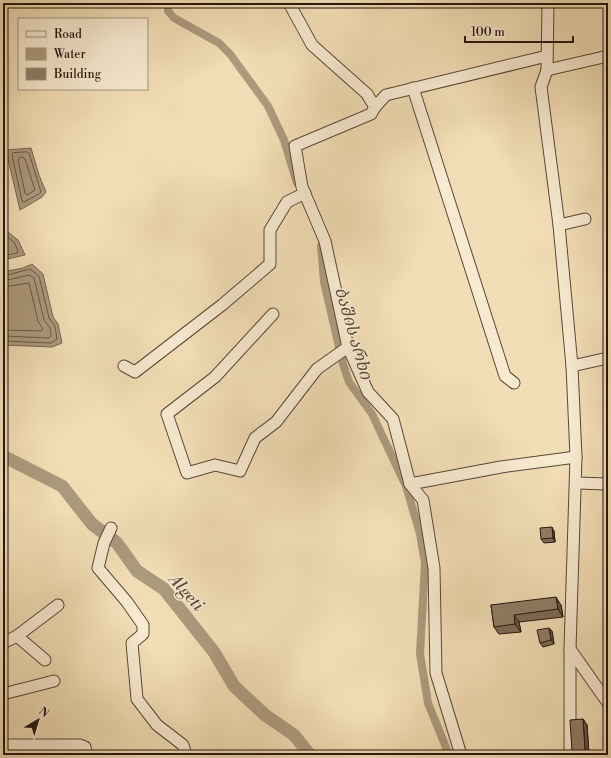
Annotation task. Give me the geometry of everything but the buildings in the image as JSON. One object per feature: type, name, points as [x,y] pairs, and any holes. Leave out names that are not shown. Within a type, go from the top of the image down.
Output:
[{"type":"street","points":[[289,3],[312,45],[367,94],[375,106]]},
{"type":"street","points":[[548,3],[547,70],[542,87],[559,225],[572,366],[576,457],[570,649],[570,755]]},
{"type":"street","points":[[461,755],[436,673],[434,568],[423,500],[410,484],[393,419],[368,392],[348,347],[325,241],[304,193],[295,146],[371,114],[375,106],[386,95],[547,56]]},
{"type":"street","points":[[547,70],[608,56]]},
{"type":"street","points":[[413,88],[505,376],[514,383]]},
{"type":"street","points":[[124,366],[135,372],[222,305],[270,264],[270,230],[286,202],[304,193]]},
{"type":"street","points":[[559,225],[585,219]]},
{"type":"street","points":[[273,314],[215,377],[166,414],[187,473],[215,465],[240,471],[255,438],[276,422],[317,369],[348,347]]},
{"type":"street","points":[[572,366],[608,358]]},
{"type":"street","points":[[410,484],[501,467],[576,457]]},
{"type":"street","points":[[576,483],[608,484]]},
{"type":"street","points":[[111,528],[104,543],[98,568],[127,602],[143,625],[143,634],[132,643],[138,699],[157,725],[183,745],[186,755]]},
{"type":"street","points":[[3,643],[17,636],[58,605]]},
{"type":"street","points":[[17,636],[45,660]]},
{"type":"street","points":[[570,649],[608,703]]},
{"type":"street","points":[[3,694],[54,681]]},
{"type":"street","points":[[3,745],[80,745],[85,748],[86,755]]},
{"type":"water","points":[[31,148],[46,192],[42,197],[20,210],[6,150]]},
{"type":"water","points":[[3,228],[18,240],[25,255],[3,260]]},
{"type":"water","points":[[32,264],[43,274],[53,317],[58,324],[62,343],[52,347],[3,345],[3,272],[23,268]]},
{"type":"waterway","name":"ბაშის არხი","points":[[168,3],[168,11],[174,18],[219,43],[230,54],[268,106],[284,140],[297,183]]},
{"type":"waterway","name":"ბაშის არხი","points":[[321,246],[324,282],[343,364],[349,382],[372,414],[406,486],[420,534],[425,563],[420,654],[428,703],[449,755]]},
{"type":"waterway","name":"Algeti","points":[[3,456],[62,486],[92,524],[117,543],[137,571],[164,589],[214,652],[234,686],[265,715],[294,735],[310,755]]}]
